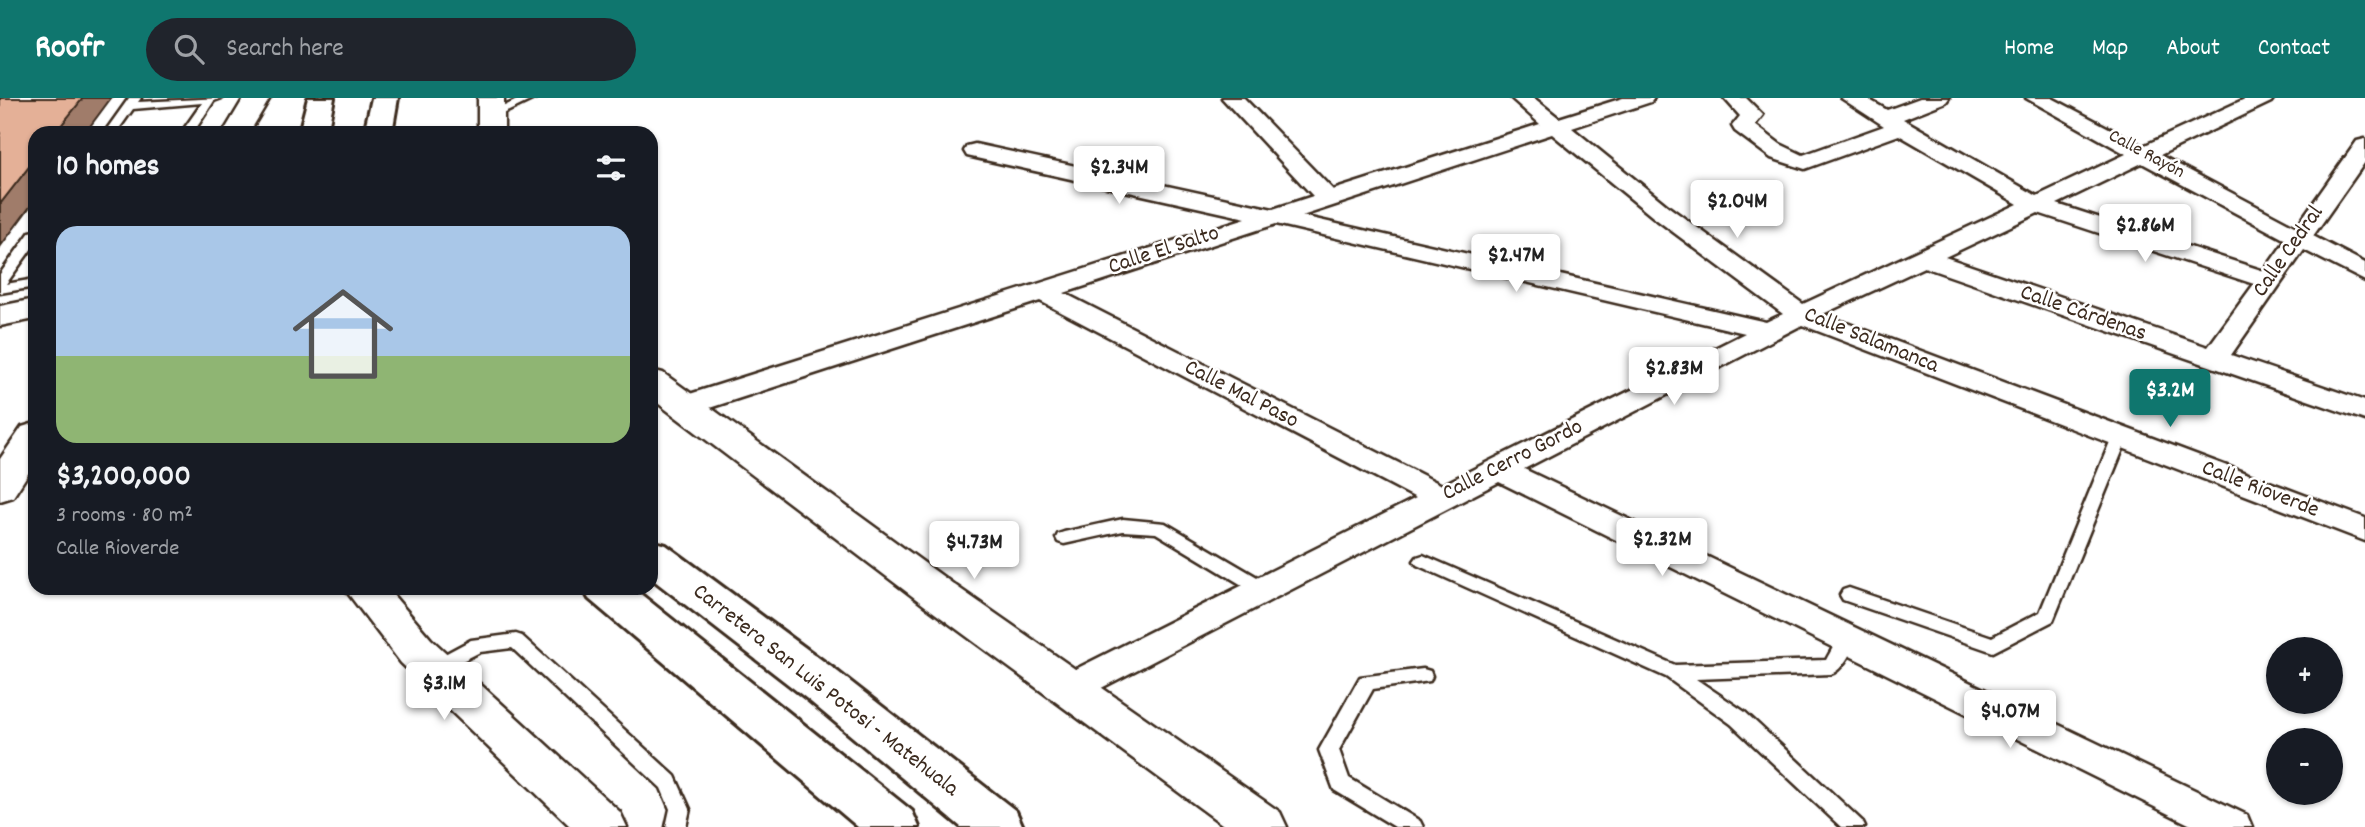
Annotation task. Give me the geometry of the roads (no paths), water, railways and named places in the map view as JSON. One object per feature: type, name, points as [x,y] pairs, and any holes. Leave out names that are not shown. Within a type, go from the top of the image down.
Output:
[{"type":"highway","points":[[315,126],[321,98]]},
{"type":"highway","points":[[379,126],[385,98]]},
{"type":"highway","name":"Carretera San Luis Potosi - Matehuala","points":[[658,560],[822,685],[998,827]]},
{"type":"highway","points":[[612,595],[894,827]]},
{"type":"street","points":[[240,126],[257,98]]},
{"type":"street","points":[[1232,98],[1328,199]]},
{"type":"street","name":"Calle Salamanca","points":[[1521,98],[1661,212],[1801,315],[1958,376]]},
{"type":"street","name":"Calle El Salto","points":[[684,406],[1644,98]]},
{"type":"street","points":[[1734,98],[1752,115],[1743,127],[1781,157],[1805,162],[1939,98]]},
{"type":"street","points":[[1851,98],[2035,204],[2269,281]]},
{"type":"street","name":"Calle Rayón","points":[[2036,98],[2143,152],[2365,274]]},
{"type":"street","name":"Calle Cerro Gordo","points":[[1070,688],[1801,315],[2143,152],[2264,98]]},
{"type":"street","name":"Calle Cedral","points":[[2214,359],[2365,146]]},
{"type":"street","points":[[975,151],[1476,261],[1769,331]]},
{"type":"street","name":"Calle Cárdenas","points":[[1921,257],[2365,411]]},
{"type":"street","name":"Calle Mal Paso","points":[[1041,291],[1441,498]]},
{"type":"street","points":[[0,316],[28,310]]},
{"type":"street","name":"Calle Rioverde","points":[[1958,376],[2365,530]]},
{"type":"street","points":[[658,386],[1263,827]]},
{"type":"street","points":[[0,488],[28,446]]},
{"type":"street","points":[[1498,469],[2233,827]]},
{"type":"street","points":[[369,595],[435,668],[603,827]]},
{"type":"lane","points":[[115,126],[132,102],[212,98]]},
{"type":"lane","points":[[192,126],[212,98]]},
{"type":"lane","points":[[491,116],[530,98]]},
{"type":"lane","points":[[0,283],[28,245]]},
{"type":"lane","points":[[0,289],[28,284]]},
{"type":"lane","points":[[1849,595],[1993,645],[2047,616],[2120,436]]},
{"type":"lane","points":[[1064,538],[1123,525],[1159,527],[1264,589]]},
{"type":"lane","points":[[1423,561],[1673,672],[1738,718],[1855,827]]},
{"type":"lane","points":[[1673,672],[1831,667],[1849,639]]},
{"type":"lane","points":[[435,668],[477,645],[516,641],[668,782],[680,809],[676,827]]},
{"type":"lane","points":[[1413,827],[1341,784],[1329,750],[1367,682],[1423,676]]}]
